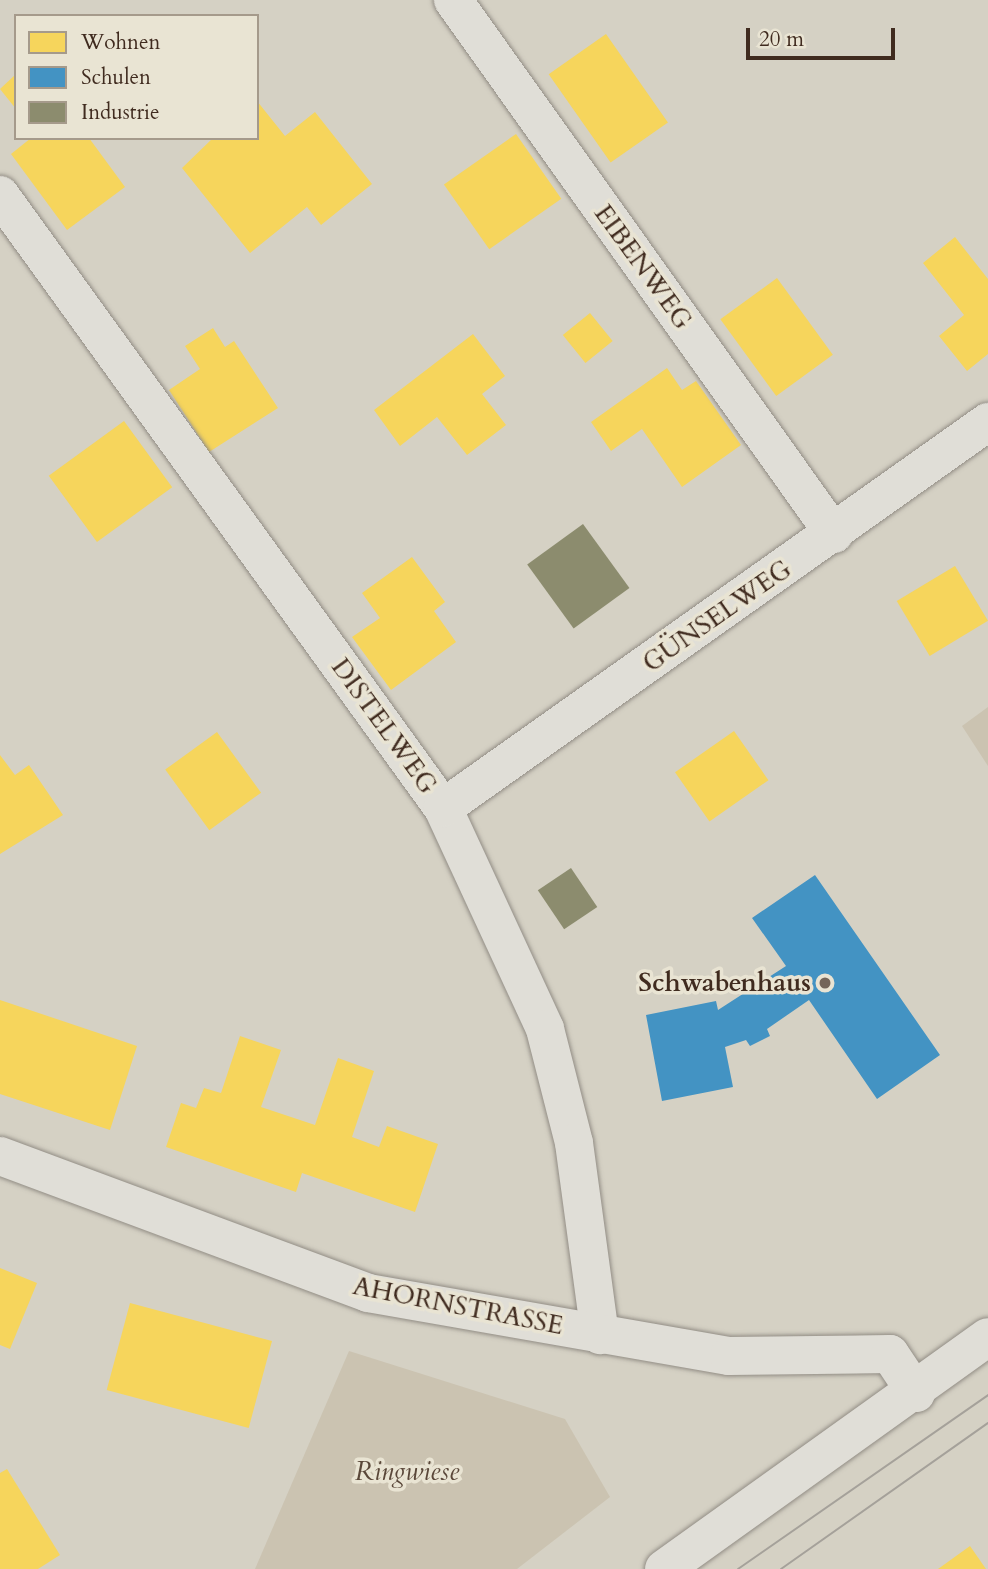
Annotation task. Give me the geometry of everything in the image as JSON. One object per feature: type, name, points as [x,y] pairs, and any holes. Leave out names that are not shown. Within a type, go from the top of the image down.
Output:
[{"type":"street","name":"EIBENWEG","points":[[453,0],[834,534]]},
{"type":"street","name":"DISTELWEG","points":[[0,195],[443,808],[545,1029],[574,1143],[600,1335]]},
{"type":"street","name":"GÜNSELWEG","points":[[443,808],[834,534],[988,422]]},
{"type":"street","name":"AHORNSTRASSE","points":[[0,1156],[368,1293],[729,1356],[890,1354],[916,1393]]},
{"type":"street","points":[[664,1569],[916,1393],[988,1337]]},
{"type":"green space","points":[[988,707],[988,766],[962,726]]},
{"type":"green space","name":"Ringwiese","points":[[349,1351],[565,1419],[610,1497],[517,1569],[255,1569]]},
{"type":"building: Wohnen","points":[[606,34],[668,122],[611,163],[549,74]]},
{"type":"building: Wohnen","points":[[14,76],[14,106],[0,89]]},
{"type":"building: Wohnen","points":[[259,104],[285,136],[315,112],[372,184],[321,225],[307,207],[250,253],[182,168],[211,140],[259,140]]},
{"type":"building: Wohnen","points":[[516,134],[561,199],[489,249],[444,184]]},
{"type":"building: Wohnen","points":[[28,140],[90,140],[125,187],[67,230],[11,154]]},
{"type":"building: Wohnen","points":[[955,237],[988,279],[988,354],[967,371],[939,336],[964,315],[923,263]]},
{"type":"building: Wohnen","points":[[777,278],[833,355],[776,396],[720,319]]},
{"type":"building: Wohnen","points":[[590,313],[613,341],[585,363],[563,335]]},
{"type":"building: Wohnen","points":[[213,328],[225,347],[234,341],[278,408],[209,452],[169,390],[200,369],[185,346]]},
{"type":"building: Wohnen","points":[[473,334],[505,376],[482,394],[506,425],[467,455],[437,417],[400,446],[374,410]]},
{"type":"building: Wohnen","points":[[667,368],[682,390],[696,381],[741,445],[682,487],[642,429],[611,451],[591,422]]},
{"type":"building: Wohnen","points":[[124,421],[172,487],[97,542],[49,476]]},
{"type":"building: Wohnen","points":[[412,557],[445,602],[434,611],[456,642],[391,690],[352,637],[380,618],[362,593]]},
{"type":"building: Wohnen","points":[[955,566],[988,621],[930,656],[897,601]]},
{"type":"building: Wohnen","points":[[734,731],[768,780],[709,821],[675,772]]},
{"type":"building: Wohnen","points":[[217,732],[261,793],[209,830],[165,770]]},
{"type":"building: Wohnen","points":[[0,755],[15,775],[29,765],[63,815],[0,854]]},
{"type":"building: Wohnen","points":[[0,1000],[137,1046],[110,1130],[0,1094]]},
{"type":"building: Wohnen","points":[[240,1036],[281,1050],[261,1107],[315,1125],[338,1058],[374,1071],[352,1137],[379,1147],[387,1126],[438,1144],[415,1212],[302,1173],[296,1192],[166,1147],[181,1103],[196,1108],[204,1088],[221,1093]]},
{"type":"building: Wohnen","points":[[0,1268],[37,1283],[10,1349],[0,1345]]},
{"type":"building: Wohnen","points":[[130,1303],[272,1341],[249,1428],[107,1390]]},
{"type":"building: Wohnen","points":[[7,1469],[60,1555],[38,1569],[0,1569],[0,1473]]},
{"type":"building: Wohnen","points":[[970,1546],[986,1569],[938,1569]]},
{"type":"building: Schulen","name":"Schwabenhaus","points":[[815,875],[940,1055],[877,1099],[809,1000],[767,1029],[770,1036],[750,1046],[746,1040],[725,1047],[733,1087],[662,1101],[646,1015],[716,1001],[718,1010],[786,966],[752,918]]},
{"type":"building: Industrie","points":[[583,524],[629,588],[574,628],[527,565]]},
{"type":"building: Industrie","points":[[571,868],[597,907],[564,929],[538,890]]},
{"type":"tram line","points":[[738,1569],[988,1395]]},
{"type":"tram line","points":[[781,1569],[988,1423]]},
{"type":"place","name":"Schwabenhaus","points":[[825,983]]}]
